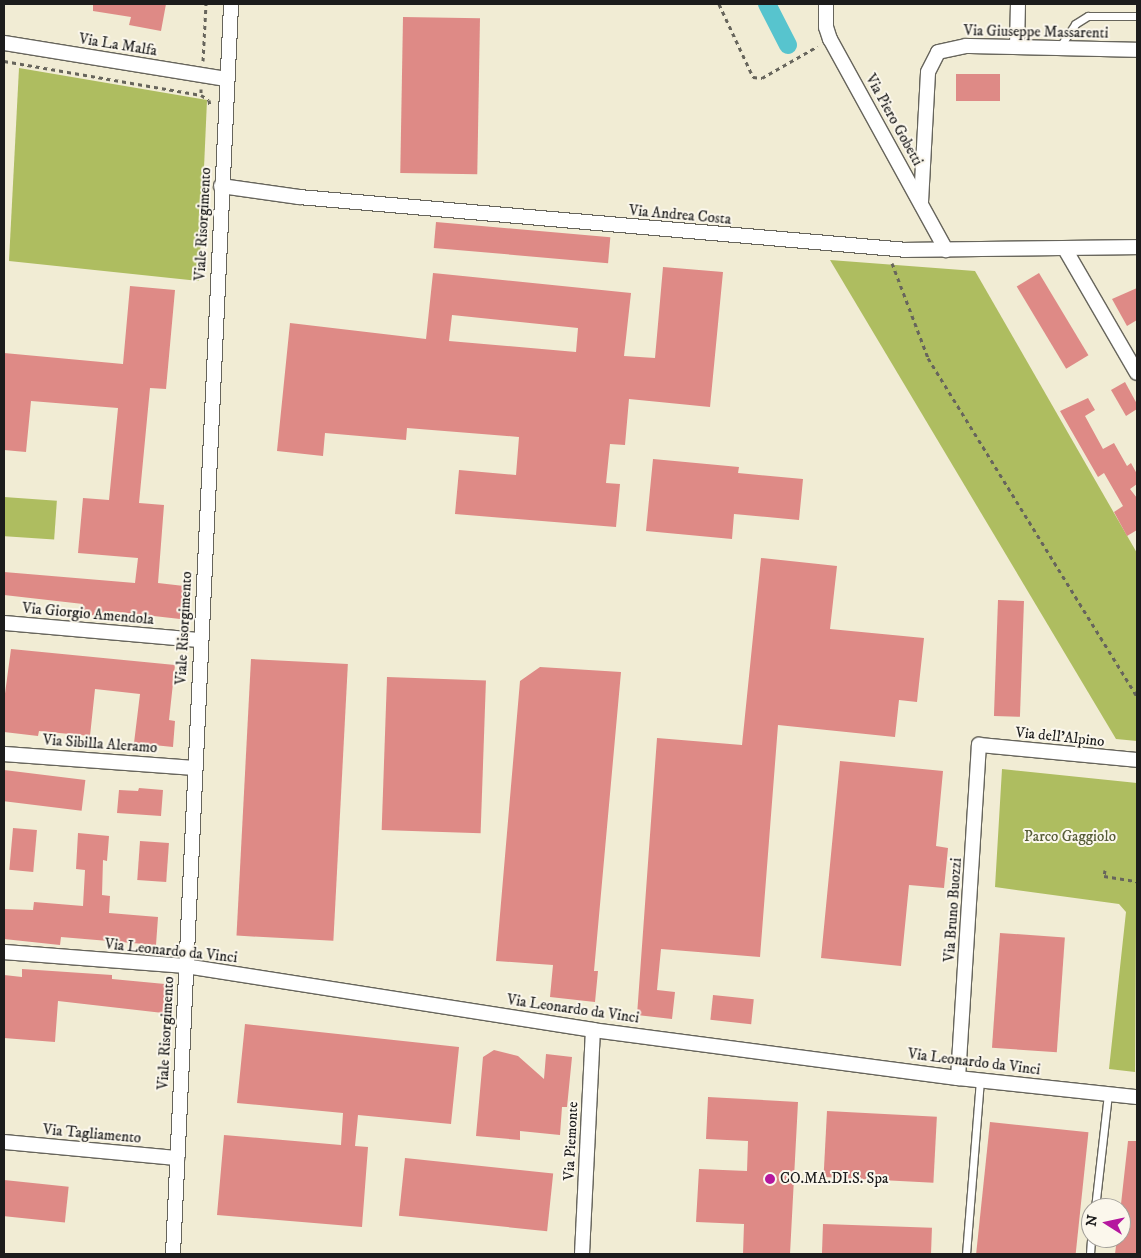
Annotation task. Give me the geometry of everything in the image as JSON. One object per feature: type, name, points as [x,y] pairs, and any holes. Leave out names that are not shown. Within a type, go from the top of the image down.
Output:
[{"type":"street","name":"Viale Risorgimento","points":[[173,1254],[221,186],[231,4]]},
{"type":"street","name":"Via Piero Gobetti","points":[[826,4],[826,27],[830,39],[946,250]]},
{"type":"street","points":[[1017,47],[1018,4]]},
{"type":"street","name":"Via La Malfa","points":[[4,43],[227,79]]},
{"type":"street","name":"Via Giuseppe Massarenti","points":[[921,202],[928,72],[938,52],[948,47],[1137,50]]},
{"type":"street","name":"Via Andrea Costa","points":[[221,186],[319,198],[888,248],[946,250],[1137,248]]},
{"type":"street","points":[[1065,249],[1137,373]]},
{"type":"street","name":"Via Giorgio Amendola","points":[[4,623],[200,640]]},
{"type":"street","name":"Via dell'Alpino","points":[[980,745],[1137,760]]},
{"type":"street","name":"Via Bruno Buozzi","points":[[958,1078],[980,745]]},
{"type":"street","name":"Via Sibilla Aleramo","points":[[4,754],[194,768]]},
{"type":"street","name":"Via Leonardo da Vinci","points":[[4,952],[186,966],[593,1030],[958,1078],[1137,1097]]},
{"type":"street","name":"Via Piemonte","points":[[582,1254],[593,1030]]},
{"type":"street","name":"Via Tagliamento","points":[[4,1142],[177,1158]]},
{"type":"lane","points":[[1059,48],[1076,24],[1088,16],[1137,16]]},
{"type":"lane","points":[[966,1254],[980,1080]]},
{"type":"lane","points":[[1096,1198],[1108,1094]]},
{"type":"path","points":[[719,4],[753,78],[762,78],[830,39]]},
{"type":"path","points":[[4,61],[201,94]]},
{"type":"path","points":[[888,248],[928,358],[1137,697]]},
{"type":"path","points":[[1105,870],[1104,876],[1137,881]]},
{"type":"green space","points":[[19,68],[207,100],[199,281],[9,261]]},
{"type":"green space","points":[[830,260],[975,271],[1137,553],[1137,741],[1116,739]]},
{"type":"green space","points":[[4,497],[57,501],[54,540],[4,536]]},
{"type":"green space","name":"Parco Gaggiolo","points":[[1002,769],[1137,783],[1135,1072],[1109,1069],[1126,912],[1119,904],[995,887]]},
{"type":"building","points":[[93,4],[166,4],[161,31],[129,25],[131,17],[93,11]]},
{"type":"building","points":[[403,17],[480,18],[477,174],[400,173]]},
{"type":"building","points":[[956,74],[1000,74],[1000,101],[956,101]]},
{"type":"building","points":[[436,222],[610,237],[608,263],[434,248]]},
{"type":"building","points":[[663,267],[723,272],[710,407],[629,399],[625,445],[610,444],[606,483],[620,484],[616,527],[455,514],[459,470],[516,475],[519,437],[407,428],[406,440],[325,433],[323,456],[277,451],[290,323],[426,339],[433,273],[631,293],[624,356],[655,358]],"holes":[[[452,315],[578,328],[576,352],[449,341]]]},
{"type":"building","points":[[1039,273],[1088,355],[1066,369],[1017,286]]},
{"type":"building","points":[[130,286],[175,290],[166,389],[150,388],[139,503],[164,505],[158,583],[184,586],[180,619],[110,611],[109,617],[82,614],[83,604],[4,595],[4,572],[135,583],[138,558],[78,553],[83,498],[109,500],[118,408],[31,401],[26,452],[4,450],[4,353],[123,364]]},
{"type":"building","points":[[1137,288],[1137,320],[1127,326],[1112,299]]},
{"type":"building","points":[[1125,382],[1137,404],[1137,409],[1126,416],[1111,390]]},
{"type":"building","points":[[1088,398],[1095,410],[1085,416],[1103,449],[1114,443],[1127,466],[1131,463],[1137,474],[1137,484],[1130,489],[1137,498],[1137,530],[1127,536],[1114,512],[1123,506],[1104,473],[1098,477],[1060,411]]},
{"type":"building","points":[[653,459],[739,467],[738,473],[803,479],[799,520],[734,514],[732,539],[646,531]]},
{"type":"building","points":[[761,558],[837,566],[830,629],[924,638],[917,702],[899,700],[895,737],[778,725],[760,957],[661,949],[657,990],[675,992],[672,1019],[637,1015],[657,738],[742,745]]},
{"type":"building","points":[[998,600],[1024,601],[1020,717],[994,716]]},
{"type":"building","points":[[11,649],[175,665],[169,720],[175,721],[173,747],[134,743],[140,694],[95,689],[90,736],[39,731],[38,736],[4,732],[4,701]]},
{"type":"building","points":[[251,659],[348,664],[333,941],[237,936]]},
{"type":"building","points":[[540,667],[621,672],[594,971],[598,971],[595,1002],[550,997],[553,965],[496,961],[520,681]]},
{"type":"building","points":[[387,677],[486,680],[481,833],[382,830]]},
{"type":"building","points":[[840,761],[943,771],[936,846],[948,848],[944,888],[909,885],[901,966],[821,958]]},
{"type":"building","points":[[4,770],[85,780],[82,811],[4,801]]},
{"type":"building","points":[[139,788],[163,790],[161,816],[117,813],[119,790],[138,791]]},
{"type":"building","points":[[13,828],[37,830],[33,872],[9,870]]},
{"type":"building","points":[[78,833],[109,836],[107,861],[103,860],[102,895],[110,896],[109,913],[158,917],[156,945],[61,937],[60,945],[4,939],[4,909],[33,910],[34,902],[83,906],[85,870],[76,869]]},
{"type":"building","points":[[140,841],[169,843],[166,882],[137,880]]},
{"type":"building","points":[[1000,933],[1065,938],[1057,1052],[992,1048]]},
{"type":"building","points":[[22,969],[112,975],[112,979],[165,984],[163,1013],[58,1001],[55,1042],[4,1038],[4,975],[22,977]]},
{"type":"building","points":[[713,995],[754,999],[751,1024],[710,1020]]},
{"type":"building","points":[[245,1024],[459,1047],[451,1124],[358,1115],[355,1146],[368,1147],[362,1227],[217,1215],[224,1135],[341,1145],[343,1113],[237,1103]]},
{"type":"building","points":[[494,1050],[518,1056],[544,1079],[546,1054],[572,1057],[567,1107],[562,1107],[560,1135],[520,1131],[520,1140],[476,1136],[483,1057]]},
{"type":"building","name":"CO.MA.DI.S. Spa","points":[[708,1097],[798,1102],[790,1254],[743,1254],[744,1224],[696,1222],[699,1169],[747,1171],[748,1141],[706,1139]]},
{"type":"building","points":[[827,1111],[937,1117],[933,1183],[824,1177]]},
{"type":"building","points":[[990,1122],[1088,1132],[1076,1254],[976,1254]]},
{"type":"building","points":[[1128,1141],[1137,1141],[1137,1254],[1115,1254],[1116,1248],[1131,1248],[1131,1198],[1122,1198]]},
{"type":"building","points":[[405,1158],[553,1174],[547,1231],[399,1216]]},
{"type":"building","points":[[4,1180],[69,1187],[65,1223],[4,1216]]},
{"type":"building","points":[[823,1224],[932,1228],[931,1254],[822,1254]]},
{"type":"waterway","points":[[767,4],[788,45]]},
{"type":"place","name":"CO.MA.DI.S. Spa","points":[[770,1179]]}]
